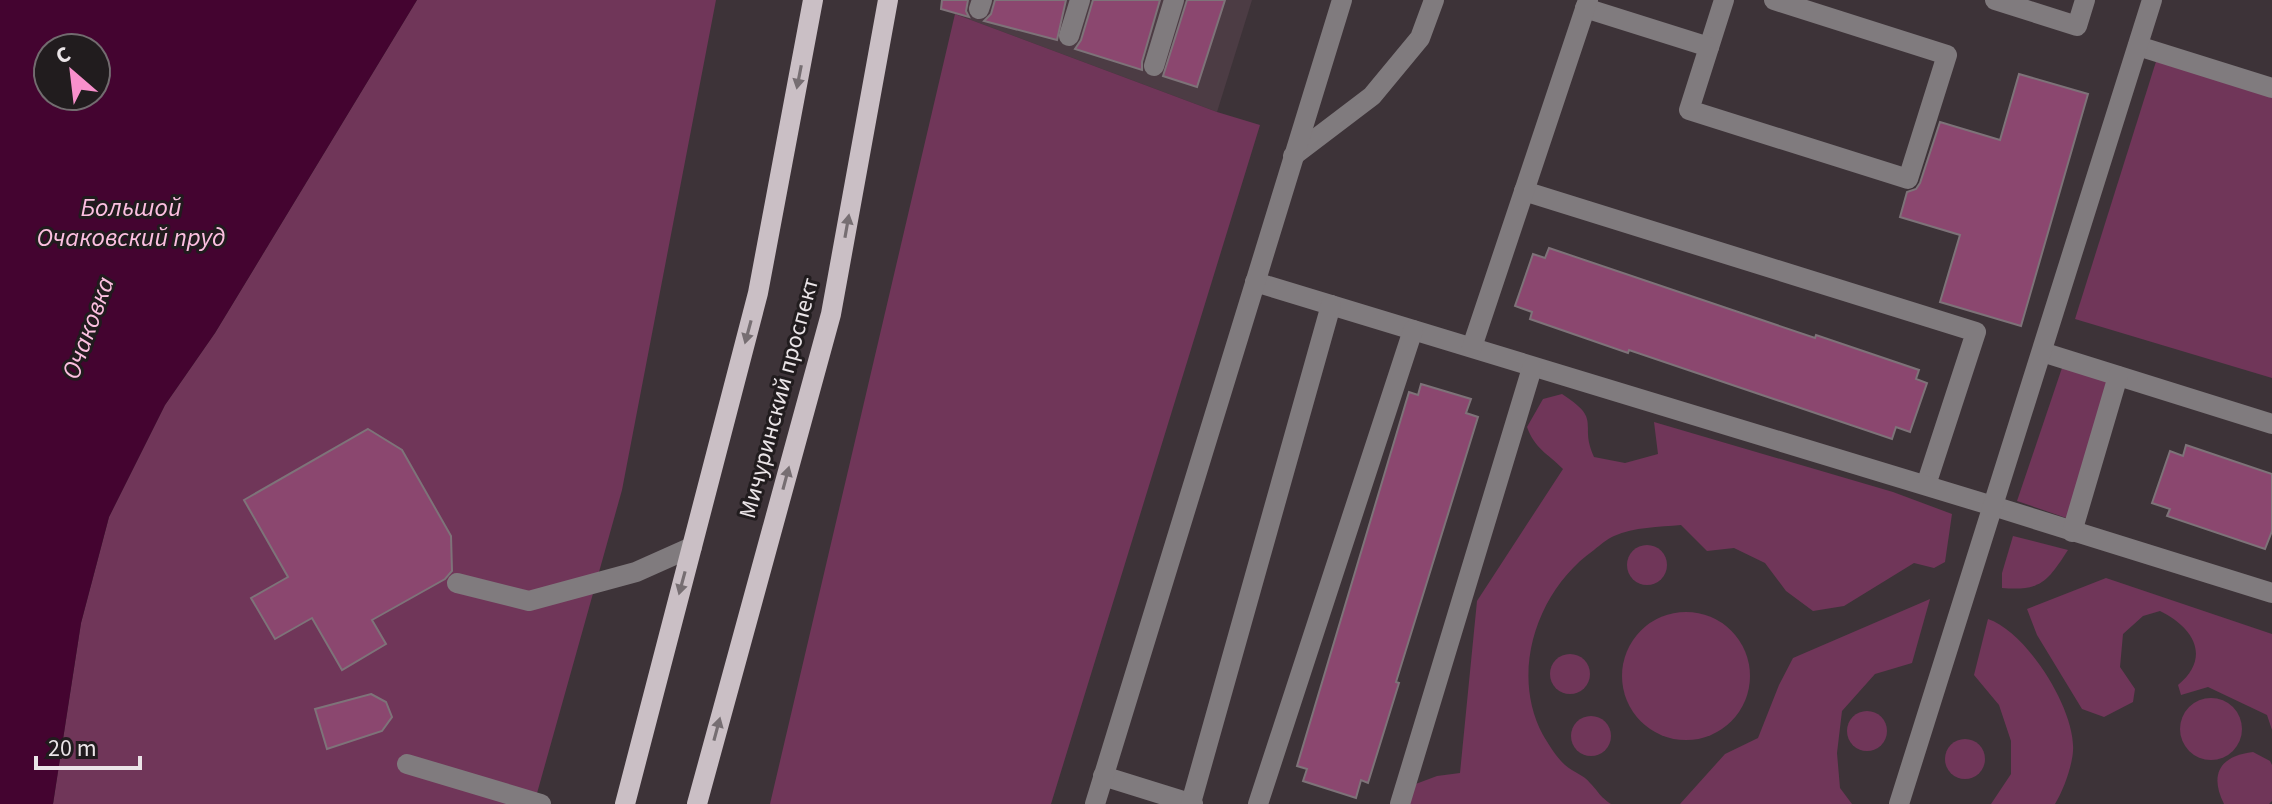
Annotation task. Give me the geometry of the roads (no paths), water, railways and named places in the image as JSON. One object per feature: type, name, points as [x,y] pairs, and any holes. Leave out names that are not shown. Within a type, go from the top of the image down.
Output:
[{"type":"main road","name":"Мичуринский проспект","points":[[625,804],[758,293],[813,0]]},
{"type":"main road","name":"Мичуринский проспект","points":[[697,804],[831,314],[888,0]]},
{"type":"lane","points":[[1069,36],[1080,0]]},
{"type":"lane","points":[[1154,66],[1174,0]]},
{"type":"lane","points":[[1095,804],[1342,0]]},
{"type":"lane","points":[[1293,156],[1372,96],[1420,38],[1434,0]]},
{"type":"lane","points":[[1724,0],[1689,110],[1908,179],[1947,55],[1774,0]]},
{"type":"lane","points":[[1995,0],[2077,26],[2085,0]]},
{"type":"lane","points":[[1899,804],[2152,0]]},
{"type":"lane","points":[[1472,347],[1586,4],[1709,47]]},
{"type":"lane","points":[[2138,46],[2272,88]]},
{"type":"lane","points":[[1524,191],[1976,332],[1926,485]]},
{"type":"lane","points":[[1255,282],[2272,593]]},
{"type":"lane","points":[[1103,776],[1192,804],[1331,305]]},
{"type":"lane","points":[[1258,804],[1413,330]]},
{"type":"lane","points":[[2042,352],[2272,424]]},
{"type":"lane","points":[[1400,804],[1532,368]]},
{"type":"lane","points":[[2072,532],[2118,376]]},
{"type":"lane","points":[[457,583],[529,601],[636,572],[692,547]]},
{"type":"lane","points":[[407,764],[541,804]]},
{"type":"water","name":"Большой Очаковский пруд","points":[[0,0],[417,0],[215,333],[165,405],[109,517],[81,623],[53,804],[0,804]]},
{"type":"water label","name":"Очаковка","points":[[88,328]]}]
